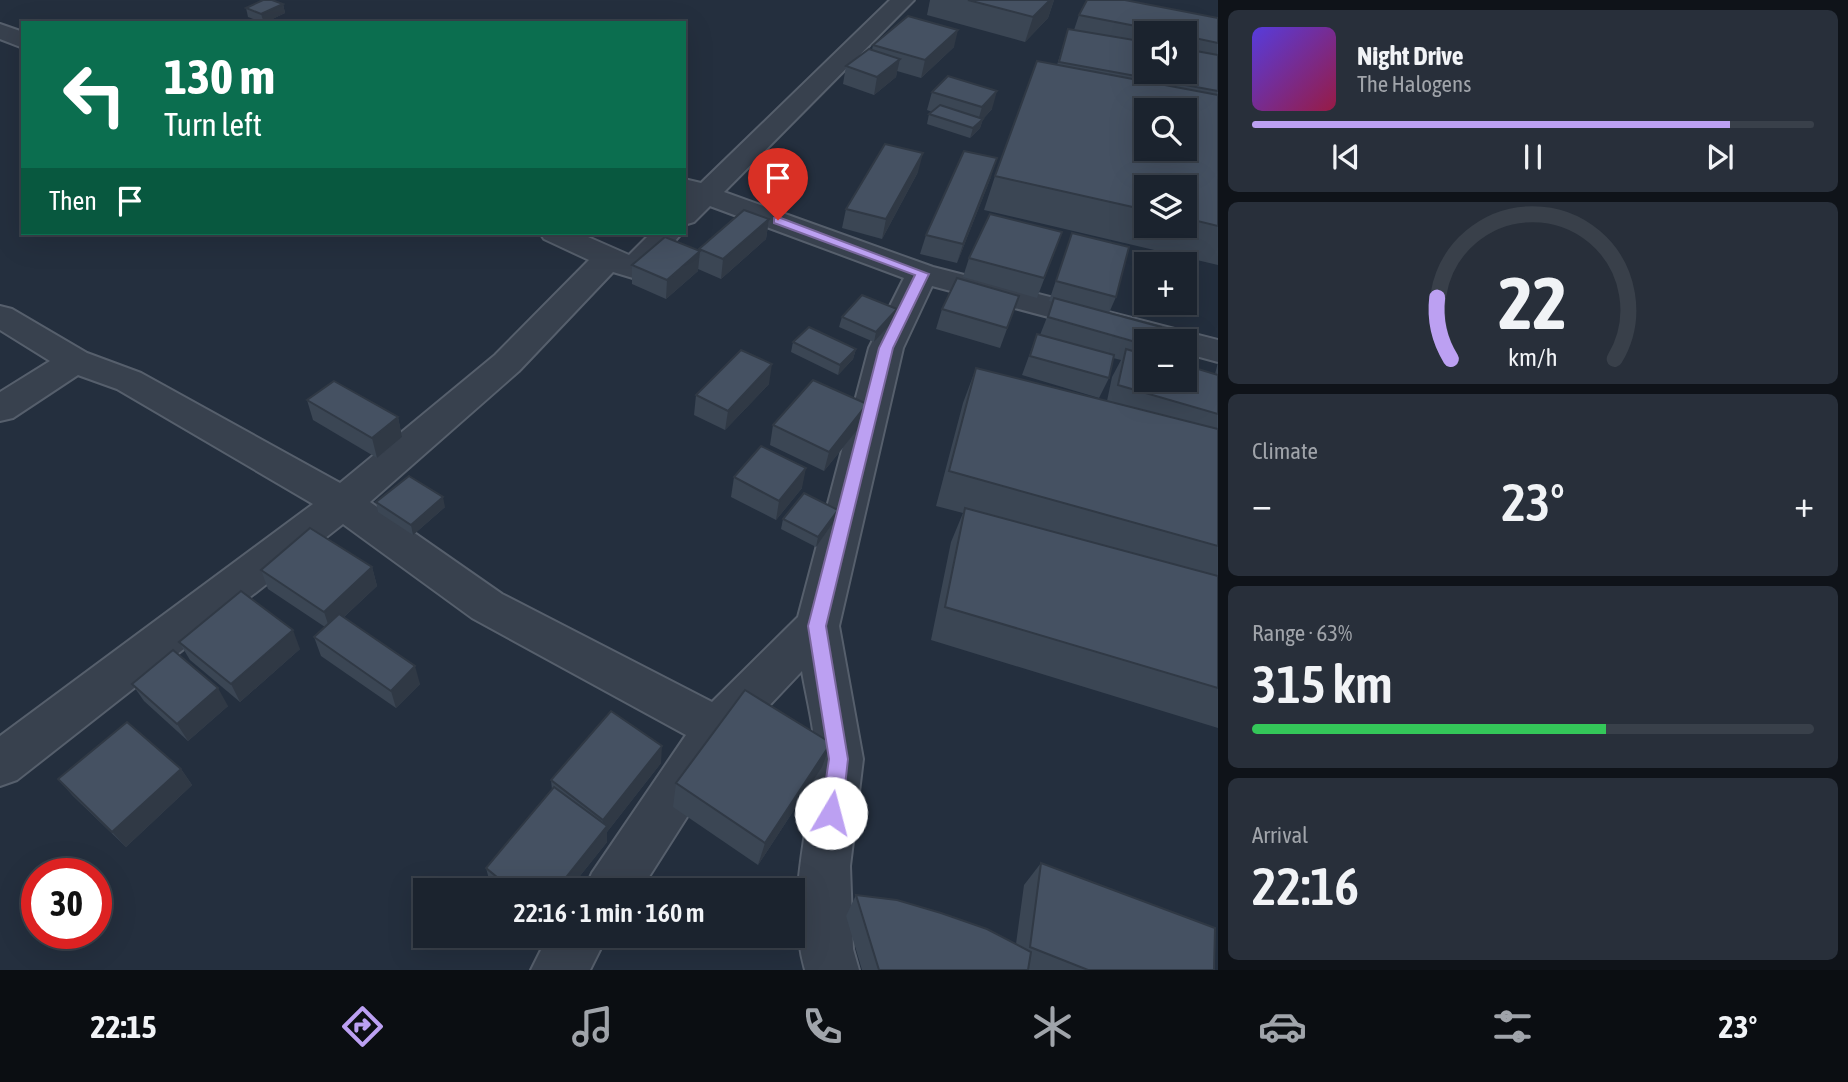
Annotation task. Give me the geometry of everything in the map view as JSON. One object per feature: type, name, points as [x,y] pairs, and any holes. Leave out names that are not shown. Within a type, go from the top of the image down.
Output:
[{"type":"street","points":[[686,211],[695,190],[903,0]]},
{"type":"street","points":[[0,31],[21,40]]},
{"type":"street","points":[[695,190],[922,274],[1134,329]]},
{"type":"street","points":[[559,235],[633,269],[665,235]]},
{"type":"street","points":[[0,764],[343,503],[507,363],[609,258]]},
{"type":"street","points":[[832,970],[826,949],[824,866],[839,759],[817,626],[886,348],[922,274]]},
{"type":"street","points":[[0,316],[75,361],[129,381],[343,503],[487,606],[717,728]]},
{"type":"street","points":[[1197,346],[1218,351]]},
{"type":"street","points":[[0,409],[75,361]]},
{"type":"street","points":[[619,878],[717,728],[817,626]]},
{"type":"street","points":[[558,970],[572,948]]},
{"type":"building","points":[[263,0],[283,4],[261,14],[246,8]]},
{"type":"building","points":[[968,0],[1050,0],[1033,17]]},
{"type":"building","points":[[1087,0],[1125,0],[1218,18],[1218,43],[1197,39],[1197,21],[1134,21],[1134,26],[1079,15]]},
{"type":"building","points":[[908,16],[958,30],[925,60],[873,45]]},
{"type":"building","points":[[1068,29],[1134,40],[1134,76],[1059,62]]},
{"type":"building","points":[[869,49],[900,59],[877,77],[846,66]]},
{"type":"building","points":[[1197,51],[1218,55],[1218,91],[1180,84],[1197,84]]},
{"type":"building","points":[[1037,61],[1134,79],[1134,84],[1159,84],[1218,95],[1218,226],[1197,221],[1197,175],[1134,175],[1134,207],[995,176]]},
{"type":"building","points":[[948,76],[997,91],[982,107],[932,92]]},
{"type":"building","points":[[940,105],[983,119],[973,128],[929,114]]},
{"type":"building","points":[[885,144],[923,153],[886,219],[846,209]]},
{"type":"building","points":[[964,151],[997,158],[963,244],[926,235]]},
{"type":"building","points":[[744,210],[769,219],[723,259],[699,249]]},
{"type":"building","points":[[990,214],[1062,232],[1044,278],[969,258]]},
{"type":"building","points":[[1072,233],[1129,247],[1116,297],[1056,281]]},
{"type":"building","points":[[665,237],[700,251],[667,280],[632,265]]},
{"type":"building","points":[[957,278],[1019,296],[1007,328],[942,309]]},
{"type":"building","points":[[862,295],[897,309],[876,332],[842,317]]},
{"type":"building","points":[[1054,298],[1161,327],[1134,329],[1134,342],[1048,317]]},
{"type":"building","points":[[809,327],[856,349],[840,365],[793,342]]},
{"type":"building","points":[[1037,334],[1114,355],[1109,378],[1030,356]]},
{"type":"building","points":[[1126,349],[1134,351],[1134,390],[1118,385]]},
{"type":"building","points":[[741,350],[772,364],[728,411],[696,395]]},
{"type":"building","points":[[976,368],[1218,429],[1218,546],[949,471]]},
{"type":"building","points":[[1197,369],[1218,375],[1218,414],[1142,392],[1197,392]]},
{"type":"building","points":[[813,380],[867,404],[829,452],[773,425]]},
{"type":"building","points":[[334,381],[398,417],[372,438],[307,400]]},
{"type":"building","points":[[761,446],[806,468],[779,501],[734,477]]},
{"type":"building","points":[[409,476],[443,497],[411,525],[376,502]]},
{"type":"building","points":[[804,493],[838,510],[818,537],[783,519]]},
{"type":"building","points":[[965,508],[1218,576],[1218,688],[945,607]]},
{"type":"building","points":[[310,528],[372,567],[324,612],[261,570]]},
{"type":"building","points":[[241,591],[293,630],[231,684],[179,642]]},
{"type":"building","points":[[339,614],[415,666],[391,691],[314,637]]},
{"type":"building","points":[[173,650],[218,688],[177,724],[132,684]]},
{"type":"building","points":[[745,690],[831,743],[765,843],[676,783]]},
{"type":"building","points":[[611,711],[662,746],[603,820],[551,780]]},
{"type":"building","points":[[127,722],[181,769],[112,832],[58,779]]},
{"type":"building","points":[[554,787],[607,826],[565,878],[498,878],[486,868]]},
{"type":"building","points":[[1041,863],[1215,928],[1214,970],[1088,970],[1030,947]]},
{"type":"building","points":[[856,895],[897,900],[987,929],[1031,952],[1028,970],[879,970]]},
{"type":"route","points":[[778,220],[922,274],[886,348],[817,626],[839,759],[831,813]]}]
